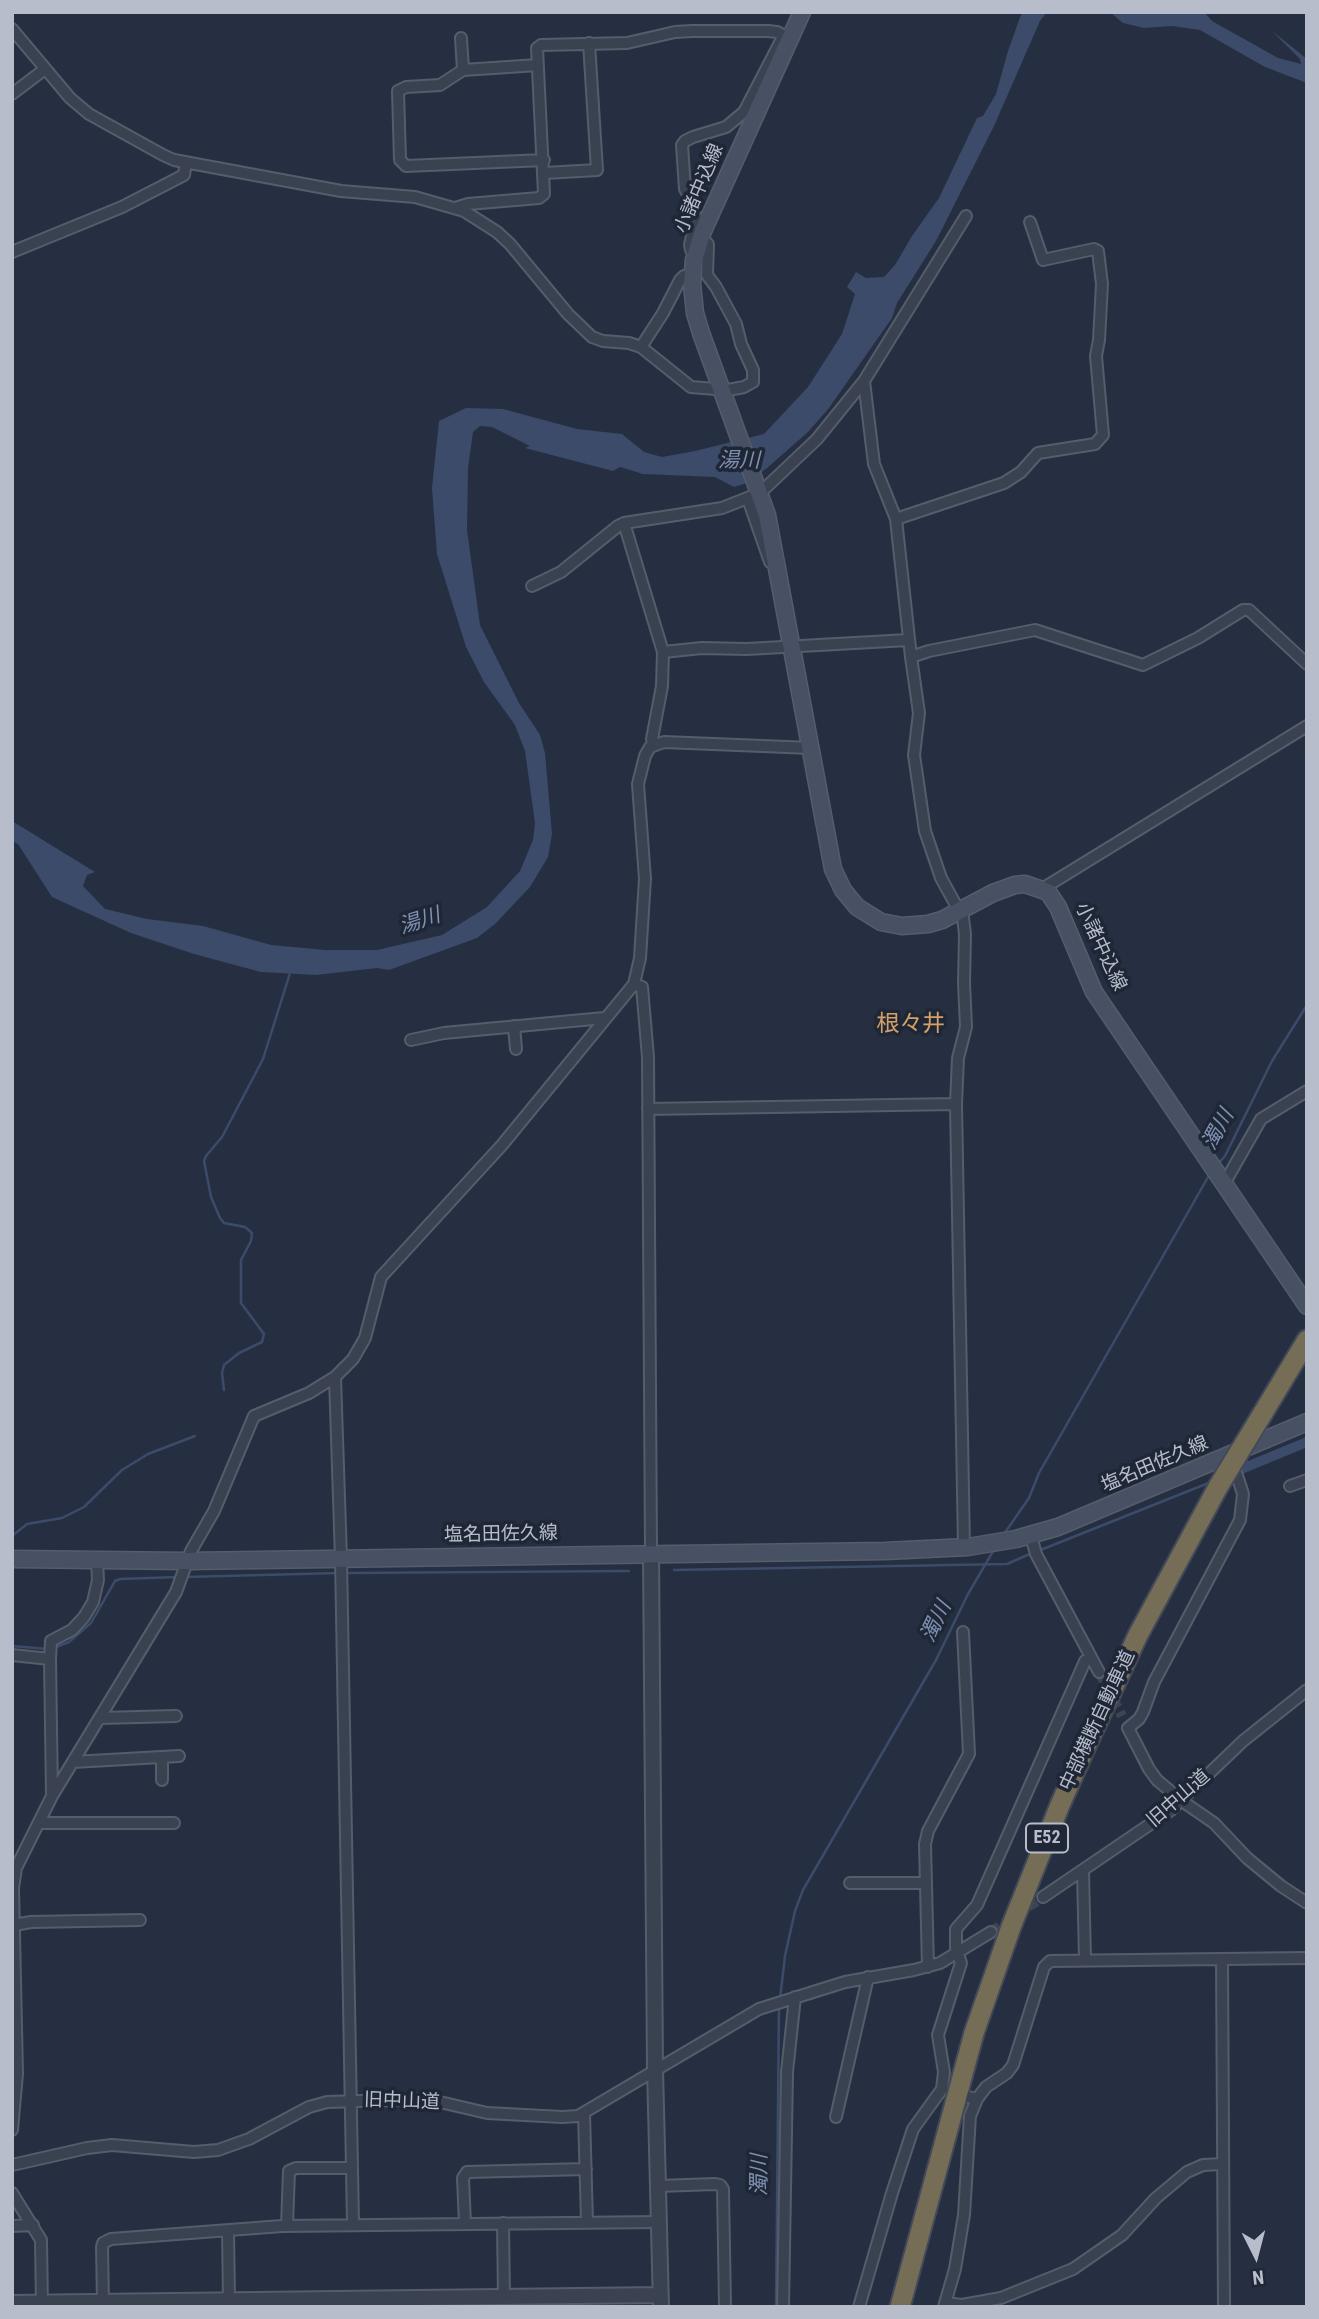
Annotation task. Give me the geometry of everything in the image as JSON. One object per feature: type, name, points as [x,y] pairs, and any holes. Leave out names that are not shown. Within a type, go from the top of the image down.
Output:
[{"type":"highway","name":"中部横断自動車道","points":[[900,2307],[974,2033],[1011,1927],[1060,1805],[1138,1635],[1217,1487],[1307,1339]]},
{"type":"highway","name":"中部横断自動車道","points":[[905,2307],[925,2209]]},
{"type":"main road","name":"小諸中込線","points":[[755,494],[695,313],[692,274],[699,246],[787,37],[802,12]]},
{"type":"main road","points":[[755,494],[767,515],[780,575],[831,861],[848,898],[866,914],[892,925],[928,924],[960,912],[1004,888],[1025,884],[1042,889]]},
{"type":"main road","name":"小諸中込線","points":[[1042,889],[1053,898],[1058,907],[1094,992],[1307,1306]]},
{"type":"main road","name":"塩名田佐久線","points":[[12,1559],[97,1561],[184,1571],[341,1569],[651,1553],[908,1550],[989,1544],[1029,1545],[1058,1527],[1307,1422]]},
{"type":"street","points":[[12,29],[70,98],[89,114],[163,155],[186,162],[341,191],[415,197],[455,208],[483,222],[510,244],[580,327],[592,337],[641,347],[691,387],[723,392],[744,387],[753,382],[755,377],[736,324],[707,275],[708,244],[691,250],[696,218],[685,189],[682,145],[693,137],[726,127],[744,112],[787,37],[768,31],[692,31],[627,43],[541,45],[537,48],[545,173],[542,197],[468,204],[455,208]]},
{"type":"street","points":[[461,38],[463,70]]},
{"type":"street","points":[[545,173],[597,170],[589,43]]},
{"type":"street","points":[[538,65],[463,70],[440,85],[398,91],[399,148],[402,164],[406,166],[544,160]]},
{"type":"street","points":[[12,94],[45,69]]},
{"type":"street","points":[[12,252],[132,202],[184,175],[186,162]]},
{"type":"street","points":[[532,586],[561,572],[624,523],[695,513],[755,494],[817,439],[864,381],[966,216]]},
{"type":"street","points":[[896,519],[1004,483],[1021,472],[1038,453],[1095,444],[1103,435],[1096,356],[1102,284],[1098,251],[1094,249],[1043,260],[1030,222]]},
{"type":"street","points":[[641,347],[680,280],[692,274]]},
{"type":"street","points":[[864,381],[874,464],[896,519],[906,598],[908,640],[919,713],[914,755],[925,831],[941,878],[960,912],[965,934],[966,1027],[958,1058],[956,1104],[964,1547]]},
{"type":"street","points":[[624,523],[663,652],[662,686],[653,745]]},
{"type":"street","points":[[911,657],[1035,630],[1143,665],[1198,638],[1243,610],[1249,610],[1307,664]]},
{"type":"street","points":[[663,652],[908,640]]},
{"type":"street","points":[[1042,889],[1307,726]]},
{"type":"street","points":[[12,2130],[16,2074],[14,1877],[52,1796],[165,1612],[214,1511],[254,1416],[297,1399],[335,1377],[362,1348],[381,1277],[502,1145],[634,984],[640,958],[645,879],[638,784],[645,756],[653,745],[664,742],[811,748]]},
{"type":"street","points":[[12,2303],[202,2304],[229,2300],[504,2297],[661,2301],[655,2069],[648,1057],[642,987],[634,984]]},
{"type":"street","points":[[411,1040],[444,1033],[604,1018]]},
{"type":"street","points":[[514,1026],[516,1049]]},
{"type":"street","points":[[1222,1180],[1261,1119],[1307,1091]]},
{"type":"street","points":[[648,1109],[956,1104]]},
{"type":"street","points":[[335,1377],[353,2225]]},
{"type":"street","points":[[1128,1728],[1139,1720],[1154,1682],[1240,1520],[1243,1494],[1230,1456]]},
{"type":"street","points":[[1290,1486],[1307,1480]]},
{"type":"street","points":[[1029,1545],[1099,1672]]},
{"type":"street","points":[[52,1796],[50,1652],[53,1639],[72,1630],[88,1611],[97,1589],[97,1561]]},
{"type":"street","points":[[928,1967],[925,1844],[928,1831],[970,1754],[963,1632]]},
{"type":"street","points":[[12,1655],[50,1652]]},
{"type":"street","points":[[859,2307],[913,2129],[945,2090],[938,2035],[961,1963],[956,1929],[976,1905],[1085,1661],[1091,1658]]},
{"type":"street","name":"旧中山道","points":[[1043,1897],[1182,1801],[1243,1741],[1307,1690]]},
{"type":"street","points":[[1122,1716],[1157,1780],[1182,1801],[1202,1813],[1247,1858],[1281,1886],[1307,1903]]},
{"type":"street","points":[[100,1718],[168,1720]]},
{"type":"street","points":[[73,1762],[179,1756]]},
{"type":"street","points":[[162,1757],[162,1780]]},
{"type":"street","points":[[39,1823],[122,1828],[174,1823]]},
{"type":"street","points":[[1083,1871],[1085,1960]]},
{"type":"street","points":[[850,1883],[862,1889],[926,1883]]},
{"type":"street","points":[[14,1925],[31,1922],[140,1920]]},
{"type":"street","points":[[783,2307],[786,2085],[794,1998],[868,1977],[928,1967],[958,1953],[990,1932]]},
{"type":"street","points":[[1222,2164],[1203,2165],[1187,2172],[1156,2198],[1122,2235],[1073,2269],[1001,2302],[945,2305],[956,2269],[964,2215],[972,2098],[1007,2073],[1013,2065],[1046,1963],[1085,1960],[1307,1958]]},
{"type":"street","points":[[1222,1960],[1224,2307]]},
{"type":"street","points":[[836,2117],[868,1977]]},
{"type":"street","name":"旧中山道","points":[[12,2165],[104,2145],[194,2152],[219,2150],[249,2139],[309,2107],[327,2102],[427,2099],[487,2113],[562,2117],[584,2113],[749,2014],[794,1998]]},
{"type":"street","points":[[584,2113],[587,2222]]},
{"type":"street","points":[[287,2226],[289,2171],[296,2168],[352,2168]]},
{"type":"street","points":[[465,2224],[463,2178],[467,2172],[586,2169]]},
{"type":"street","points":[[659,2186],[720,2185],[723,2189],[725,2307]]},
{"type":"street","points":[[12,2193],[41,2240],[42,2304]]},
{"type":"street","points":[[103,2302],[102,2247],[107,2240],[287,2226],[659,2222]]},
{"type":"street","points":[[503,2223],[504,2297]]},
{"type":"street","points":[[12,2226],[33,2225]]},
{"type":"street","points":[[228,2231],[229,2300]]},
{"type":"water","name":"湯川","points":[[1022,12],[1047,12],[1040,21],[994,126],[936,241],[897,303],[892,318],[829,408],[808,432],[767,468],[747,483],[734,487],[715,477],[643,474],[620,467],[613,471],[525,448],[530,446],[492,427],[480,426],[473,432],[468,468],[467,530],[480,625],[519,703],[540,735],[545,753],[552,834],[548,857],[530,887],[495,924],[477,938],[389,970],[377,968],[316,975],[261,972],[131,933],[52,897],[18,844],[12,841],[12,821],[95,872],[87,875],[83,886],[105,909],[147,919],[203,926],[271,945],[325,950],[377,950],[442,935],[487,907],[520,871],[533,840],[535,823],[525,751],[515,725],[484,682],[466,647],[437,554],[432,488],[439,421],[466,408],[503,409],[577,429],[622,434],[644,452],[662,457],[764,434],[808,387],[842,334],[855,294],[847,287],[856,272],[866,278],[884,277],[895,265],[939,198],[977,118],[983,116],[996,94]]},
{"type":"water","points":[[1110,12],[1204,12],[1212,21],[1278,58],[1301,64],[1300,59],[1272,31],[1307,59],[1307,83],[1265,67],[1200,30],[1172,26],[1144,28],[1123,23]]},
{"type":"waterway","points":[[224,1390],[224,1365],[239,1353],[262,1342],[264,1334],[241,1303],[241,1260],[252,1233],[245,1227],[224,1223],[220,1218],[211,1197],[204,1161],[222,1137],[263,1059],[290,973]]},
{"type":"waterway","name":"濁川","points":[[1217,1165],[1225,1156],[1272,1061],[1307,1005]]},
{"type":"waterway","name":"濁川","points":[[1004,1534],[1029,1498],[1039,1473],[1211,1172]]},
{"type":"waterway","points":[[12,1536],[27,1524],[62,1518],[84,1507],[122,1470],[148,1454],[195,1436]]},
{"type":"waterway","points":[[1239,1470],[1307,1442]]},
{"type":"waterway","points":[[1038,1551],[1211,1482]]},
{"type":"waterway","name":"濁川","points":[[780,1999],[785,1956],[795,1911],[803,1890],[936,1660],[968,1594],[995,1548]]},
{"type":"waterway","points":[[674,1570],[1007,1564],[1032,1553]]},
{"type":"waterway","points":[[346,1573],[629,1571]]},
{"type":"waterway","points":[[185,1577],[339,1573]]},
{"type":"waterway","points":[[54,1648],[69,1642],[91,1623],[115,1581],[178,1577]]},
{"type":"waterway","points":[[12,1646],[47,1649]]},
{"type":"waterway","name":"濁川","points":[[776,2307],[779,2006]]},
{"type":"tunnel","points":[[1099,1672],[1122,1716]]},
{"type":"tunnel","points":[[991,1932],[1043,1897]]},
{"type":"district","name":"根々井","points":[[911,1025]]}]
